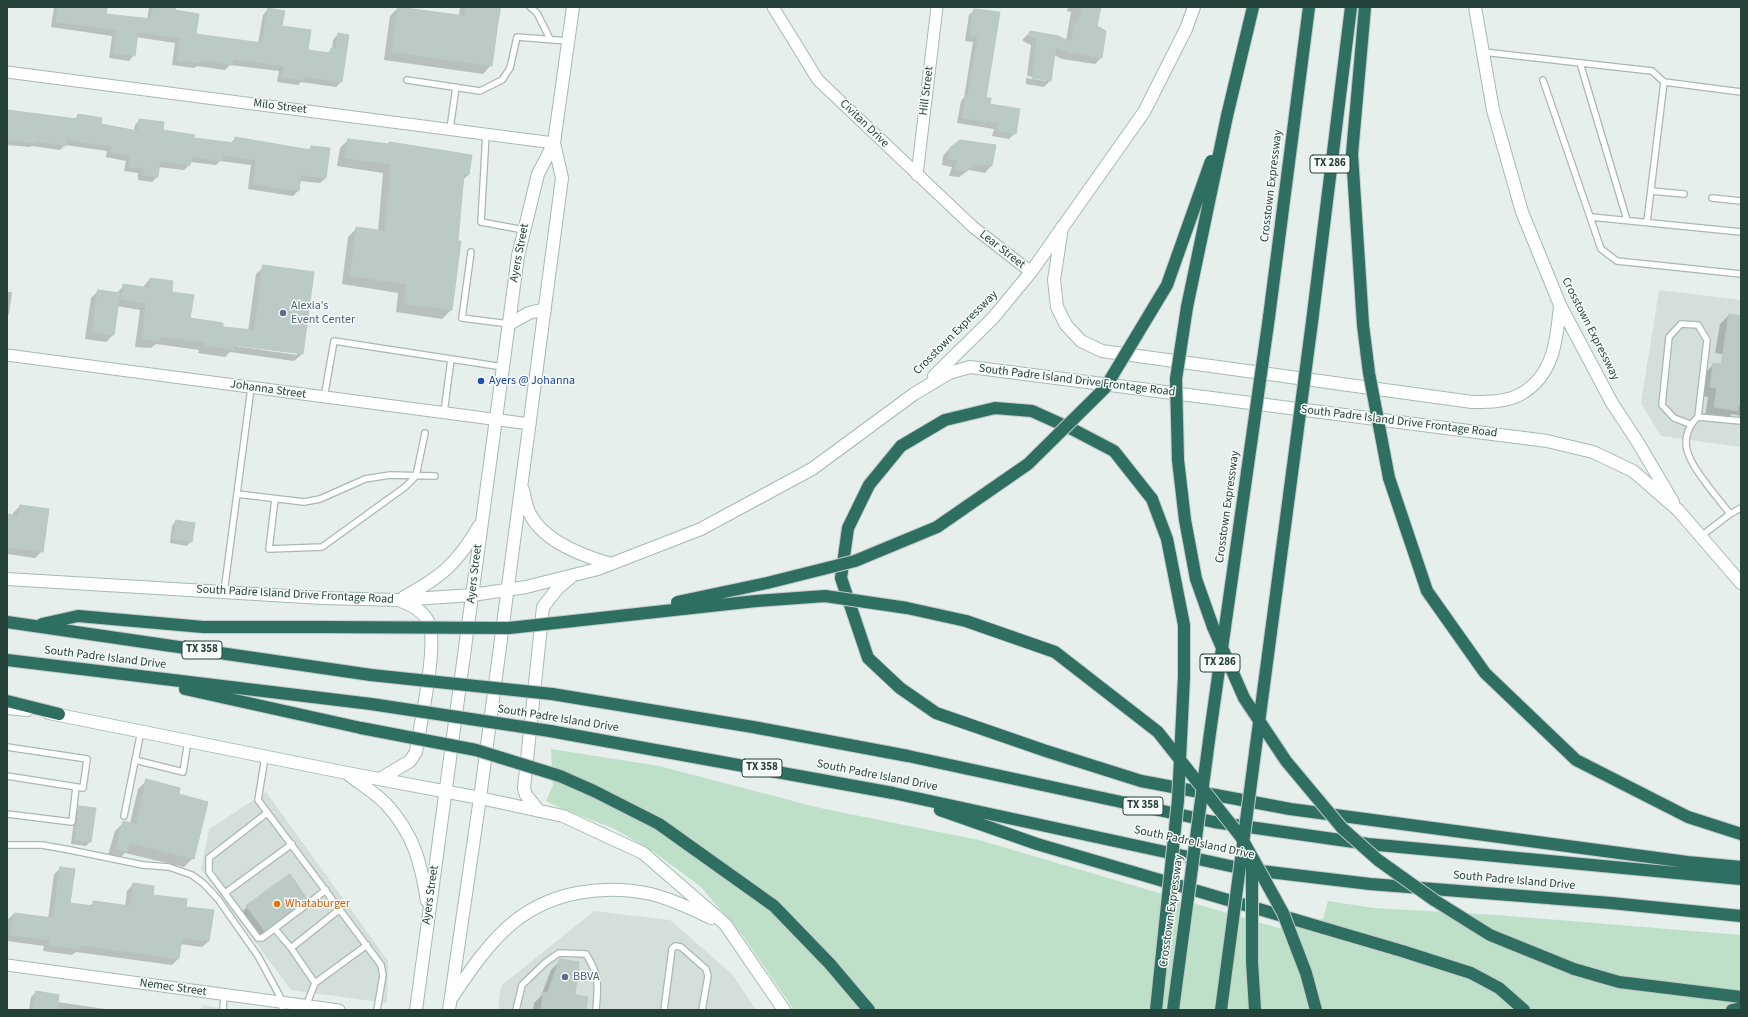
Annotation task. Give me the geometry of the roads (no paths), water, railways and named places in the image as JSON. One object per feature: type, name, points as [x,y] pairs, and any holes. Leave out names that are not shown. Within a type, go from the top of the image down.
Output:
[{"type":"highway","points":[[1253,7],[1226,116],[1187,307],[1177,372],[1178,460],[1185,520],[1196,579],[1213,627],[1244,698],[1286,761],[1342,828],[1378,860],[1434,900],[1490,936],[1574,969],[1619,982],[1741,997]]},
{"type":"highway","name":"Crosstown Expressway","points":[[1173,1010],[1210,733],[1269,316],[1309,7]]},
{"type":"highway","name":"TX 286","points":[[1221,1010],[1312,322],[1351,7]]},
{"type":"highway","points":[[1365,7],[1352,154],[1363,325],[1369,373],[1389,478],[1427,591],[1485,674],[1576,760],[1688,817],[1741,834]]},
{"type":"highway","points":[[614,616],[767,583],[856,561],[937,527],[1028,464],[1104,388],[1167,285],[1226,116]]},
{"type":"highway","points":[[1156,1010],[1178,800],[1184,677],[1184,625],[1167,538],[1152,499],[1114,451],[1072,429],[1032,411],[995,408],[945,420],[901,446],[869,485],[848,528],[841,578],[868,658],[900,688],[936,713],[1046,751],[1141,781],[1290,809],[1679,861],[1741,867]]},
{"type":"highway","points":[[32,625],[78,616],[203,627],[509,628],[756,601],[825,596],[907,608],[966,621],[1055,652],[1158,732],[1241,837],[1283,913],[1306,973],[1316,1010]]},
{"type":"highway","name":"South Padre Island Drive","points":[[7,622],[371,675],[552,694],[753,727],[908,756],[1214,822],[1368,844],[1741,879]]},
{"type":"highway","name":"South Padre Island Drive","points":[[7,660],[371,704],[550,731],[893,793],[1244,869],[1370,884],[1611,903],[1741,916]]},
{"type":"highway","points":[[117,674],[362,728],[476,750],[560,776],[659,824],[774,906],[830,964],[869,1010]]},
{"type":"highway","points":[[7,701],[59,714]]},
{"type":"highway","points":[[1252,779],[1252,962],[1254,1010]]},
{"type":"highway","points":[[893,793],[1037,844],[1402,951],[1471,974],[1499,988],[1524,1010]]},
{"type":"highway","points":[[1732,1010],[1741,1008]]},
{"type":"main road","name":"Ayers Street","points":[[416,1010],[518,256],[538,174],[554,143],[573,7]]},
{"type":"main road","name":"Crosstown Expressway","points":[[914,394],[993,318],[1031,272],[1144,112],[1186,29],[1194,7]]},
{"type":"main road","name":"Crosstown Expressway","points":[[1476,7],[1493,110],[1522,212],[1560,305],[1612,403],[1637,440],[1678,510]]},
{"type":"main road","name":"Ayers Street","points":[[450,1005],[480,798],[562,178],[554,143]]},
{"type":"main road","points":[[1062,227],[1054,280],[1056,307],[1066,325],[1081,341],[1102,351],[1472,402],[1496,401],[1520,395],[1540,380],[1553,354],[1558,336],[1560,305]]},
{"type":"main road","points":[[509,324],[528,313],[545,309]]},
{"type":"main road","name":"South Padre Island Drive Frontage Road","points":[[7,579],[322,598],[399,600],[472,595],[508,590],[574,575],[611,564],[702,529],[812,469],[914,394],[949,373],[970,367],[1547,441],[1593,452],[1633,471],[1678,510],[1741,583]]},
{"type":"main road","points":[[521,485],[530,514],[540,528],[554,540],[589,558],[611,564]]},
{"type":"main road","points":[[399,600],[431,581],[453,564],[466,548],[482,522]]},
{"type":"main road","points":[[539,811],[526,795],[524,788],[543,607],[557,589],[574,575]]},
{"type":"main road","points":[[380,779],[410,761],[416,752],[432,646],[428,621],[419,610],[399,600]]},
{"type":"main road","points":[[7,708],[59,714],[347,773],[480,798],[562,816],[643,853],[725,924],[784,1010]]},
{"type":"main road","points":[[347,773],[386,804],[412,842],[422,869],[429,915]]},
{"type":"main road","points":[[450,1005],[475,965],[493,942],[515,921],[539,906],[575,893],[613,889],[652,894],[686,906],[725,924]]},
{"type":"street","name":"Civitan Drive","points":[[772,7],[818,80],[973,227]]},
{"type":"street","name":"Hill Street","points":[[918,175],[937,7]]},
{"type":"street","name":"Milo Street","points":[[7,72],[554,143]]},
{"type":"street","name":"Lear Street","points":[[973,227],[1031,272]]},
{"type":"street","name":"Johanna Street","points":[[7,355],[496,421],[530,424]]},
{"type":"street","name":"Nemec Street","points":[[7,966],[224,994],[283,1006],[306,1006],[339,1010]]},
{"type":"lane","points":[[530,7],[537,13],[550,40]]},
{"type":"lane","points":[[407,80],[480,91],[502,80],[510,68],[517,37],[568,41]]},
{"type":"lane","points":[[1483,52],[1652,70],[1664,82],[1741,92]]},
{"type":"lane","points":[[1580,63],[1627,220]]},
{"type":"lane","points":[[1543,80],[1601,249],[1617,261],[1741,274]]},
{"type":"lane","points":[[1647,222],[1664,82]]},
{"type":"lane","points":[[450,129],[456,87]]},
{"type":"lane","points":[[486,134],[481,222],[524,230]]},
{"type":"lane","points":[[1651,190],[1684,194]]},
{"type":"lane","points":[[1712,198],[1741,201]]},
{"type":"lane","points":[[1591,217],[1741,232]]},
{"type":"lane","points":[[471,252],[462,318],[509,324]]},
{"type":"lane","points":[[1690,424],[1674,418],[1662,404],[1669,337],[1681,324],[1698,325],[1707,340],[1698,417],[1690,424],[1687,437],[1687,450],[1693,463],[1730,514]]},
{"type":"lane","points":[[324,398],[334,341],[503,367]]},
{"type":"lane","points":[[444,414],[451,359]]},
{"type":"lane","points":[[224,592],[251,388]]},
{"type":"lane","points":[[1698,417],[1741,422]]},
{"type":"lane","points":[[275,498],[269,549],[322,547],[405,487],[416,476],[425,433]]},
{"type":"lane","points":[[237,494],[304,502],[320,499],[365,479],[390,475],[435,476]]},
{"type":"lane","points":[[1701,536],[1730,514],[1741,508]]},
{"type":"lane","points":[[124,816],[141,731]]},
{"type":"lane","points":[[135,760],[182,772],[188,741]]},
{"type":"lane","points":[[7,747],[87,759],[83,788],[7,776]]},
{"type":"lane","points":[[265,756],[258,800],[381,964],[383,975],[377,1010]]},
{"type":"lane","points":[[7,814],[72,822],[76,787]]},
{"type":"lane","points":[[267,813],[209,858],[209,872],[258,938],[262,938],[275,929],[326,890]]},
{"type":"lane","points":[[225,893],[292,844]]},
{"type":"lane","points":[[7,845],[42,845],[143,864],[169,867],[192,875],[204,884],[218,899],[258,956],[283,1006]]},
{"type":"lane","points":[[291,948],[340,909]]},
{"type":"lane","points":[[275,929],[291,948],[315,983]]},
{"type":"lane","points":[[306,1006],[315,983],[367,945]]},
{"type":"lane","points":[[664,1010],[672,949],[676,946],[681,947],[706,969],[708,976],[702,1010]]},
{"type":"lane","points":[[516,1010],[522,985],[546,962],[559,953],[586,954],[594,966],[598,984],[596,1010]]},
{"type":"lane","points":[[223,1010],[224,994]]},
{"type":"place","name":"Alexia’s Event Center","points":[[283,313]]},
{"type":"place","name":"Ayers @ Johanna","points":[[481,381]]},
{"type":"place","name":"Whataburger","points":[[277,904]]},
{"type":"place","name":"BBVA","points":[[565,977]]}]
